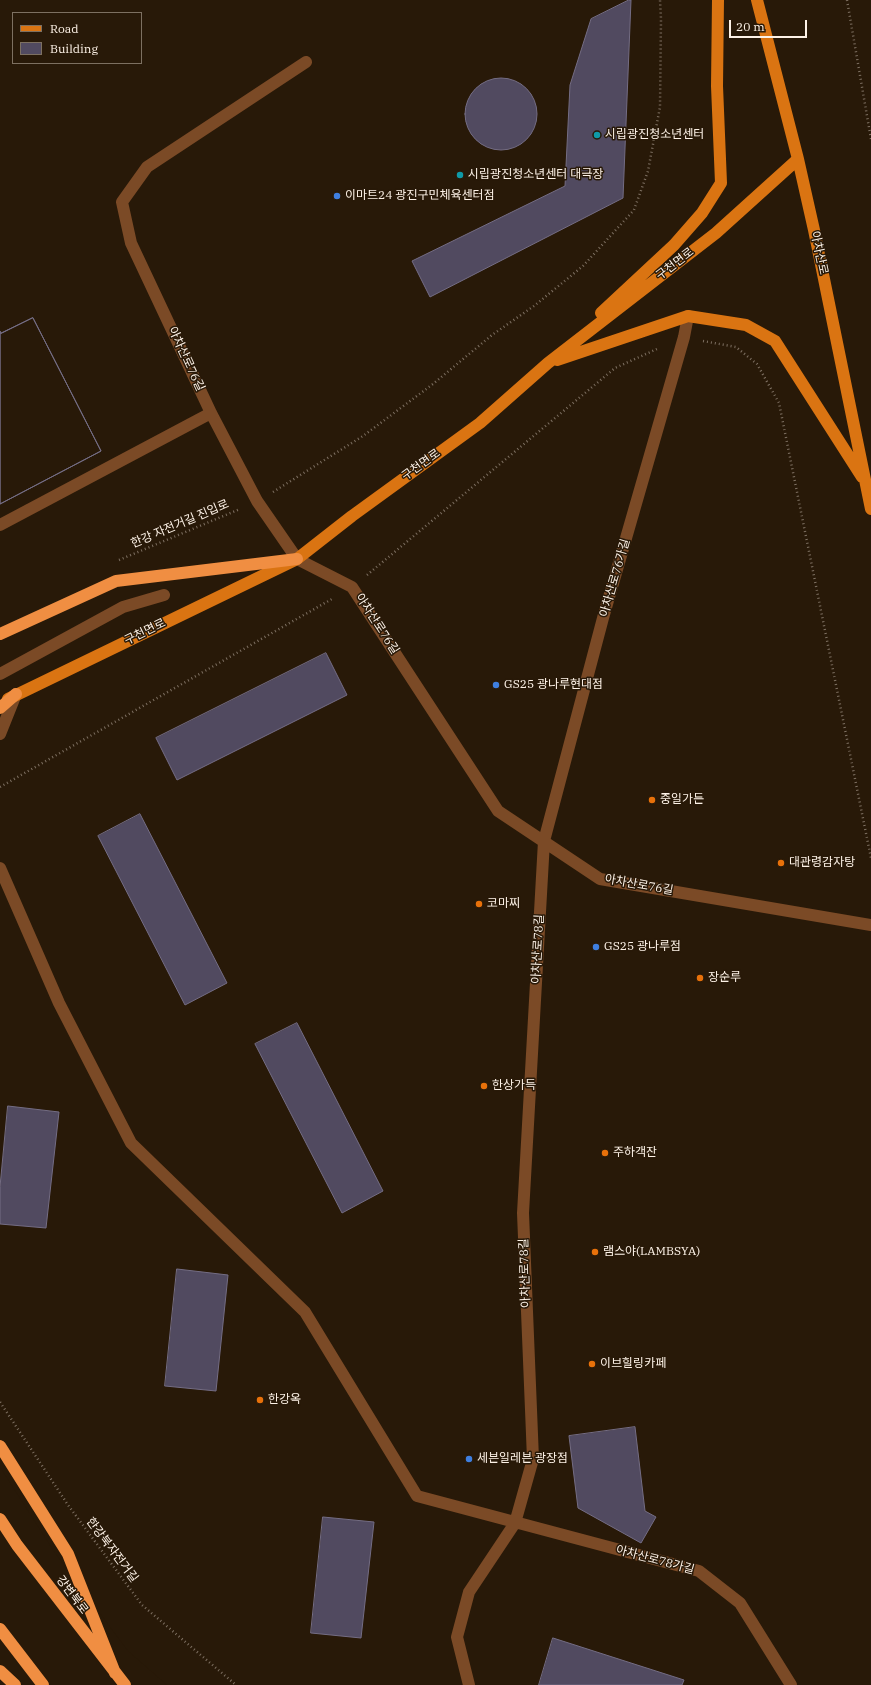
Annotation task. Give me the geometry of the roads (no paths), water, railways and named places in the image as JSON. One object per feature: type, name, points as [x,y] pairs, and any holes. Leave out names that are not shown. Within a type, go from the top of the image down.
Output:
[{"type":"highway","points":[[0,634],[116,581],[297,559]]},
{"type":"highway","points":[[0,708],[16,694]]},
{"type":"highway","points":[[0,1446],[68,1554],[115,1673]]},
{"type":"highway","name":"강변북로","points":[[0,1520],[17,1545],[125,1685]]},
{"type":"highway","points":[[0,1629],[43,1685]]},
{"type":"highway","points":[[0,1671],[15,1685]]},
{"type":"main road","points":[[548,363],[674,245],[702,213],[721,183],[717,86],[718,0]]},
{"type":"main road","name":"아차산로","points":[[757,0],[798,159],[871,509]]},
{"type":"main road","name":"구천면로","points":[[0,703],[297,559],[352,516],[480,423],[548,363],[716,233],[798,159]]},
{"type":"main road","points":[[548,363],[688,316],[746,325],[776,342],[866,483]]},
{"type":"street","name":"아차산로76길","points":[[306,62],[146,167],[122,202],[131,243],[211,413],[256,501],[297,559],[352,587],[498,811],[600,879],[871,925]]},
{"type":"street","name":"아차산로76가길","points":[[544,841],[603,618],[684,337],[688,316]]},
{"type":"street","points":[[0,525],[211,413]]},
{"type":"street","points":[[0,674],[123,607],[164,595]]},
{"type":"street","points":[[0,734],[16,694]]},
{"type":"street","name":"아차산로78길","points":[[469,1685],[457,1637],[470,1592],[515,1523],[533,1459],[523,1213],[544,841]]},
{"type":"street","name":"아차산로78가길","points":[[0,868],[59,1003],[131,1143],[305,1312],[417,1496],[699,1572],[740,1603],[791,1685]]},
{"type":"place","name":"시립광진청소년센터","points":[[597,135]]},
{"type":"place","name":"시립광진청소년센터 대극장","points":[[460,175]]},
{"type":"place","name":"이마트24 광진구민체육센터점","points":[[337,196]]},
{"type":"place","name":"GS25 광나루현대점","points":[[496,685]]},
{"type":"place","name":"중일가든","points":[[652,800]]},
{"type":"place","name":"대관령감자탕","points":[[781,863]]},
{"type":"place","name":"코마찌","points":[[479,904]]},
{"type":"place","name":"GS25 광나루점","points":[[596,947]]},
{"type":"place","name":"장순루","points":[[700,978]]},
{"type":"place","name":"한상가득","points":[[484,1086]]},
{"type":"place","name":"주하객잔","points":[[605,1153]]},
{"type":"place","name":"램스야(LAMBSYA)","points":[[595,1252]]},
{"type":"place","name":"이브힐링카페","points":[[592,1364]]},
{"type":"place","name":"한강옥","points":[[260,1400]]},
{"type":"place","name":"세븐일레븐 광장점","points":[[469,1459]]}]
